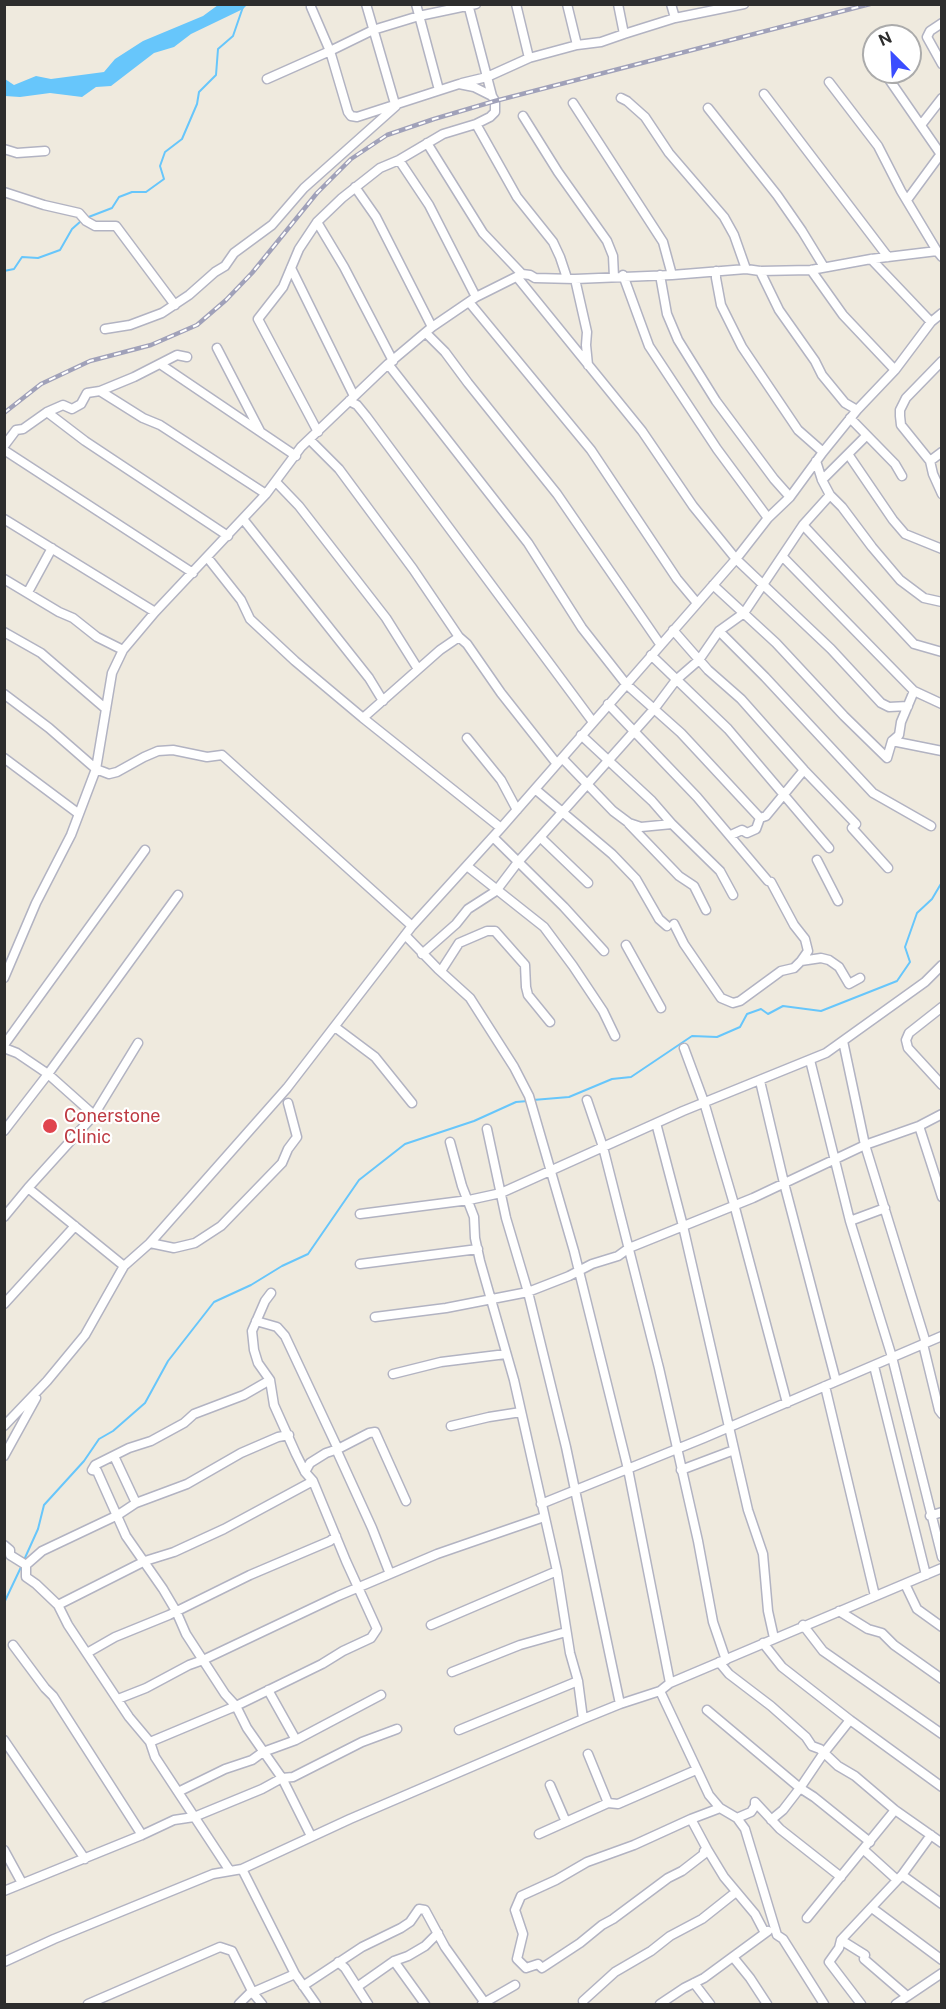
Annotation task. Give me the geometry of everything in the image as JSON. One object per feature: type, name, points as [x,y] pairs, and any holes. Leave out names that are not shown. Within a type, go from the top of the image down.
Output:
[{"type":"street","points":[[366,4],[398,103]]},
{"type":"street","points":[[416,4],[439,90]]},
{"type":"street","points":[[516,4],[529,58]]},
{"type":"street","points":[[567,4],[577,45]]},
{"type":"street","points":[[618,4],[624,34]]},
{"type":"street","points":[[671,4],[675,18]]},
{"type":"street","points":[[311,7],[330,51],[349,115],[357,117],[487,77],[529,58],[577,45],[601,42],[675,18],[744,4]]},
{"type":"street","points":[[267,79],[374,30],[419,16],[471,5],[487,77],[495,101],[495,112],[476,124],[452,130],[399,160],[375,170],[355,187],[317,222],[299,249],[283,287],[258,319],[318,432]]},
{"type":"street","points":[[942,23],[930,31],[927,37],[942,64]]},
{"type":"street","points":[[4,978],[36,903],[80,814],[96,769],[112,673],[123,650],[155,612],[266,494],[302,447],[391,362],[429,330],[473,300],[520,276],[571,279],[746,269],[811,270],[871,259],[939,254],[878,146],[829,82]]},
{"type":"street","points":[[459,84],[474,87],[492,96]]},
{"type":"street","points":[[892,84],[941,156],[907,200]]},
{"type":"street","points":[[764,94],[888,257]]},
{"type":"street","points":[[621,98],[645,117],[675,160],[724,217],[734,235],[746,269]]},
{"type":"street","points":[[921,125],[942,98]]},
{"type":"street","points":[[105,329],[142,321],[175,305],[225,266],[234,253],[272,225],[304,188],[398,103]]},
{"type":"street","points":[[573,103],[663,242],[672,275]]},
{"type":"street","points":[[708,108],[777,195],[824,267]]},
{"type":"street","points":[[523,116],[558,172],[607,241],[619,276],[649,346],[717,449],[768,518]]},
{"type":"street","points":[[476,124],[517,197],[552,242],[571,279],[587,332],[588,365]]},
{"type":"street","points":[[427,143],[483,233],[520,276],[634,422],[693,506],[736,559],[831,650],[881,703],[889,706],[908,706]]},
{"type":"street","points":[[4,149],[17,153],[45,151]]},
{"type":"street","points":[[399,160],[429,205],[473,300],[591,450],[677,579],[697,603]]},
{"type":"street","points":[[355,187],[376,217],[429,330],[468,384],[556,494],[660,644]]},
{"type":"street","points":[[4,192],[79,213],[95,226],[112,224],[119,228],[175,305]]},
{"type":"street","points":[[317,222],[344,267],[391,362],[528,543],[582,627],[626,684],[681,733],[760,818]]},
{"type":"street","points":[[871,259],[931,322]]},
{"type":"street","points":[[291,268],[352,398],[593,722]]},
{"type":"street","points":[[811,270],[843,315],[895,370]]},
{"type":"street","points":[[716,271],[721,305],[742,347],[798,430],[823,452]]},
{"type":"street","points":[[760,271],[779,309],[822,375],[846,403],[857,410]]},
{"type":"street","points":[[660,275],[667,314],[678,340],[716,401],[790,497]]},
{"type":"street","points":[[4,1426],[42,1387],[85,1335],[124,1266],[150,1243],[287,1088],[412,926],[517,810],[736,559],[768,518],[790,497],[850,418],[895,370],[931,322],[942,314]]},
{"type":"street","points":[[217,348],[260,430]]},
{"type":"street","points":[[4,446],[16,430],[23,429],[47,412],[63,405],[72,409],[81,404],[87,393],[100,391],[177,355],[187,357]]},
{"type":"street","points":[[942,361],[906,398],[900,410],[901,425],[930,461],[942,494]]},
{"type":"street","points":[[160,364],[296,456]]},
{"type":"street","points":[[100,391],[143,418],[160,425],[266,494]]},
{"type":"street","points":[[47,412],[85,441],[228,536]]},
{"type":"street","points":[[850,418],[895,464],[902,476]]},
{"type":"street","points":[[822,480],[866,436]]},
{"type":"street","points":[[310,440],[339,470],[501,693],[559,761],[629,823],[679,876],[693,886],[706,910]]},
{"type":"street","points":[[4,450],[193,573]]},
{"type":"street","points":[[930,461],[942,452]]},
{"type":"street","points":[[848,454],[905,534],[942,549]]},
{"type":"street","points":[[816,460],[822,480],[830,495],[900,580],[924,597],[942,602]]},
{"type":"street","points":[[276,482],[299,506],[386,618],[418,669]]},
{"type":"street","points":[[422,954],[456,924],[468,909],[496,891],[518,862],[655,708],[676,680],[699,660],[719,631],[744,613],[803,525],[830,495]]},
{"type":"street","points":[[4,519],[155,612]]},
{"type":"street","points":[[243,519],[369,678],[384,701]]},
{"type":"street","points":[[803,525],[914,644],[942,652]]},
{"type":"street","points":[[28,592],[52,548]]},
{"type":"street","points":[[207,557],[241,600],[250,619],[363,718],[501,828]]},
{"type":"street","points":[[783,557],[914,692],[942,704]]},
{"type":"street","points":[[4,579],[73,618],[97,637],[123,650]]},
{"type":"street","points":[[713,585],[777,643],[851,724],[887,758],[892,741],[899,735],[901,723],[914,692]]},
{"type":"street","points":[[673,630],[699,660],[741,699],[854,826],[888,868]]},
{"type":"street","points":[[719,631],[873,793],[931,826]]},
{"type":"street","points":[[4,632],[41,653],[106,709]]},
{"type":"street","points":[[363,718],[418,669],[459,637]]},
{"type":"street","points":[[651,655],[728,729],[829,848]]},
{"type":"street","points":[[4,694],[49,728],[96,769],[109,774],[158,751],[173,750],[207,757],[222,756],[412,926]]},
{"type":"street","points":[[535,789],[612,854],[636,879],[659,919],[671,925],[721,998],[730,1002],[740,1001],[782,971],[794,968],[801,961],[808,951],[805,939],[794,925],[770,881],[697,797],[608,704]]},
{"type":"street","points":[[581,735],[652,801],[720,871],[733,895]]},
{"type":"street","points":[[467,738],[501,780],[517,810]]},
{"type":"street","points":[[892,741],[942,751]]},
{"type":"street","points":[[4,758],[80,814]]},
{"type":"street","points":[[760,818],[766,816],[804,770]]},
{"type":"street","points":[[731,836],[742,830],[747,833],[756,829],[760,818]]},
{"type":"street","points":[[629,823],[641,827],[672,824]]},
{"type":"street","points":[[493,837],[564,907],[604,951]]},
{"type":"street","points":[[540,837],[588,883]]},
{"type":"street","points":[[94,1115],[48,1074],[4,1047],[145,850]]},
{"type":"street","points":[[817,860],[838,901]]},
{"type":"street","points":[[467,866],[543,927],[606,1016],[615,1036]]},
{"type":"street","points":[[4,1131],[178,895]]},
{"type":"street","points":[[441,972],[459,943],[487,931],[495,931],[525,965],[528,995],[550,1022]]},
{"type":"street","points":[[405,935],[422,954],[470,998],[514,1067],[530,1100],[552,1171],[628,1469],[670,1683]]},
{"type":"street","points":[[626,945],[661,1008]]},
{"type":"street","points":[[801,961],[821,958],[829,960],[839,967],[849,984],[860,978]]},
{"type":"street","points":[[360,1214],[469,1200],[501,1193],[704,1102],[826,1053],[925,982],[942,965]]},
{"type":"street","points":[[942,1007],[909,1033],[906,1040],[908,1048],[942,1085]]},
{"type":"street","points":[[334,1027],[375,1057],[412,1103]]},
{"type":"street","points":[[843,1041],[865,1145],[925,1344],[939,1410],[942,1414]]},
{"type":"street","points":[[4,1217],[94,1115],[138,1043]]},
{"type":"street","points":[[684,1048],[704,1102],[734,1204],[787,1402]]},
{"type":"street","points":[[810,1060],[850,1221],[892,1358],[942,1557]]},
{"type":"street","points":[[760,1080],[784,1183],[836,1382]]},
{"type":"street","points":[[587,1101],[603,1147],[678,1448],[722,1661],[729,1674],[771,1706],[823,1754],[942,1843]]},
{"type":"street","points":[[150,1243],[174,1248],[195,1243],[220,1226],[233,1213],[282,1163],[297,1137],[288,1103]]},
{"type":"street","points":[[375,1317],[446,1308],[528,1292],[592,1264],[618,1256],[628,1248],[784,1183],[865,1145],[919,1126],[942,1114]]},
{"type":"street","points":[[656,1123],[683,1226],[748,1510],[763,1554],[768,1611],[774,1638]]},
{"type":"street","points":[[919,1126],[942,1197]]},
{"type":"street","points":[[487,1129],[575,1491],[620,1704]]},
{"type":"street","points":[[450,1142],[474,1217],[480,1262],[514,1380],[557,1571],[583,1719]]},
{"type":"street","points":[[28,1188],[124,1266]]},
{"type":"street","points":[[850,1221],[885,1208]]},
{"type":"street","points":[[4,1304],[75,1226]]},
{"type":"street","points":[[360,1264],[478,1249]]},
{"type":"street","points":[[150,1742],[236,1706],[375,1635],[377,1627],[313,1481],[305,1472],[274,1405],[270,1380],[258,1363],[251,1342],[256,1321],[271,1293]]},
{"type":"street","points":[[256,1321],[277,1327],[285,1336],[372,1528],[390,1574]]},
{"type":"street","points":[[541,1504],[942,1336]]},
{"type":"street","points":[[393,1374],[441,1362],[506,1354]]},
{"type":"street","points":[[874,1366],[926,1575]]},
{"type":"street","points":[[270,1380],[244,1395],[194,1414],[184,1424],[152,1441],[129,1448],[94,1466],[92,1470],[97,1472],[126,1536],[145,1561],[176,1611],[186,1634],[282,1778],[311,1836]]},
{"type":"street","points":[[825,1386],[875,1596]]},
{"type":"street","points":[[4,1456],[42,1387]]},
{"type":"street","points":[[451,1426],[521,1412]]},
{"type":"street","points":[[305,1472],[310,1463],[326,1453],[375,1432],[406,1501]]},
{"type":"street","points":[[230,1871],[155,1757],[150,1742],[68,1625],[58,1605],[26,1577],[26,1565],[42,1551],[118,1515],[136,1503],[187,1484],[241,1453],[278,1437],[289,1435]]},
{"type":"street","points":[[681,1470],[734,1450]]},
{"type":"street","points":[[114,1456],[136,1503]]},
{"type":"street","points":[[58,1605],[145,1561],[174,1552],[224,1529],[313,1481]]},
{"type":"street","points":[[930,1516],[942,1512]]},
{"type":"street","points":[[118,1699],[146,1688],[189,1665],[359,1587],[437,1554],[544,1517]]},
{"type":"street","points":[[87,1653],[115,1637],[169,1615],[330,1541],[336,1536]]},
{"type":"street","points":[[6,1550],[26,1565]]},
{"type":"street","points":[[4,1962],[172,1890],[213,1874],[242,1869],[311,1836],[583,1719],[660,1691],[670,1683],[942,1568]]},
{"type":"street","points":[[431,1625],[557,1571]]},
{"type":"street","points":[[904,1584],[917,1609],[942,1627]]},
{"type":"street","points":[[838,1611],[868,1629],[882,1633],[894,1645],[942,1679]]},
{"type":"street","points":[[803,1625],[823,1651],[942,1734]]},
{"type":"street","points":[[452,1672],[520,1645],[566,1632]]},
{"type":"street","points":[[763,1643],[782,1667],[942,1787]]},
{"type":"street","points":[[14,1645],[53,1696],[142,1835]]},
{"type":"street","points":[[459,1730],[578,1682]]},
{"type":"street","points":[[268,1690],[296,1740]]},
{"type":"street","points":[[660,1691],[709,1795],[720,1808],[737,1818],[747,1834],[774,1928],[824,2004]]},
{"type":"street","points":[[178,1792],[215,1774],[252,1760],[263,1752],[296,1740],[381,1695]]},
{"type":"street","points":[[707,1710],[821,1803],[899,1877],[942,1905]]},
{"type":"street","points":[[771,1820],[783,1810],[850,1720]]},
{"type":"street","points":[[4,1891],[174,1820],[194,1817],[262,1789],[282,1778],[293,1777],[362,1742],[397,1729]]},
{"type":"street","points":[[4,1740],[85,1859]]},
{"type":"street","points":[[588,1754],[608,1803]]},
{"type":"street","points":[[539,1834],[608,1803],[618,1804],[696,1770]]},
{"type":"street","points":[[550,1785],[566,1822]]},
{"type":"street","points":[[737,1818],[751,1812],[755,1806],[754,1802],[771,1820],[841,1877]]},
{"type":"street","points":[[706,1849],[704,1854],[682,1871],[542,1968],[538,1964],[526,1968],[517,1959],[523,1934],[515,1910],[521,1896],[556,1880],[587,1862],[634,1845],[720,1808]]},
{"type":"street","points":[[807,1918],[895,1810]]},
{"type":"street","points":[[691,1819],[706,1849],[736,1892],[755,1914],[765,1933]]},
{"type":"street","points":[[861,2004],[829,1962],[841,1941],[899,1877],[930,1835]]},
{"type":"street","points":[[4,1850],[22,1883]]},
{"type":"street","points":[[242,1869],[295,1974],[316,2004]]},
{"type":"street","points":[[583,2001],[615,1972],[651,1951],[670,1936],[702,1919],[736,1892]]},
{"type":"street","points":[[872,1908],[942,1960]]},
{"type":"street","points":[[303,1986],[362,1947],[401,1928],[410,1922],[419,1909],[425,1910],[445,1947],[483,2004],[515,1984]]},
{"type":"street","points":[[660,2004],[774,1928]]},
{"type":"street","points":[[357,1987],[394,1961],[425,1946],[438,1933]]},
{"type":"street","points":[[841,1941],[865,1955],[864,1959],[907,1996]]},
{"type":"street","points":[[88,2004],[220,1947],[232,1951],[253,1992],[262,2004]]},
{"type":"street","points":[[733,1957],[767,2004]]},
{"type":"street","points":[[394,1961],[425,2004]]},
{"type":"street","points":[[338,1962],[345,1968],[368,2004]]},
{"type":"street","points":[[896,2004],[942,1973]]},
{"type":"street","points":[[238,2004],[253,1992],[295,1974]]},
{"type":"street","points":[[694,1983],[707,2001],[696,2004]]},
{"type":"water","points":[[218,5],[247,5],[191,34],[174,47],[154,53],[111,86],[96,87],[82,97],[50,93],[20,97],[5,96],[5,79],[14,85],[36,76],[51,79],[104,72],[115,59],[143,41],[203,16]]},
{"type":"waterway","points":[[86,218],[112,208],[119,197],[132,192],[146,192],[164,179],[160,166],[165,152],[182,139],[197,104],[199,92],[216,75],[218,49],[233,36],[244,4]]},
{"type":"waterway","points":[[4,271],[14,269],[22,257],[38,258],[60,250],[72,229],[81,221]]},
{"type":"waterway","points":[[533,1100],[569,1097],[612,1079],[631,1077],[692,1036],[717,1037],[740,1027],[747,1014],[761,1009],[768,1014],[783,1006],[821,1011],[897,981],[910,962],[905,947],[917,913],[932,899],[942,882]]},
{"type":"waterway","points":[[24,1560],[38,1529],[44,1505],[84,1461],[99,1439],[113,1431],[145,1403],[168,1361],[214,1302],[308,1254],[359,1180],[405,1144],[474,1121],[516,1102],[528,1101]]},
{"type":"waterway","points":[[4,1603],[22,1565]]},
{"type":"railway","points":[[4,413],[41,384],[90,361],[151,345],[197,325],[252,273],[317,193],[351,159],[387,135],[495,101],[870,4]]},
{"type":"place","name":"Conerstone Clinic","points":[[50,1126]]}]
